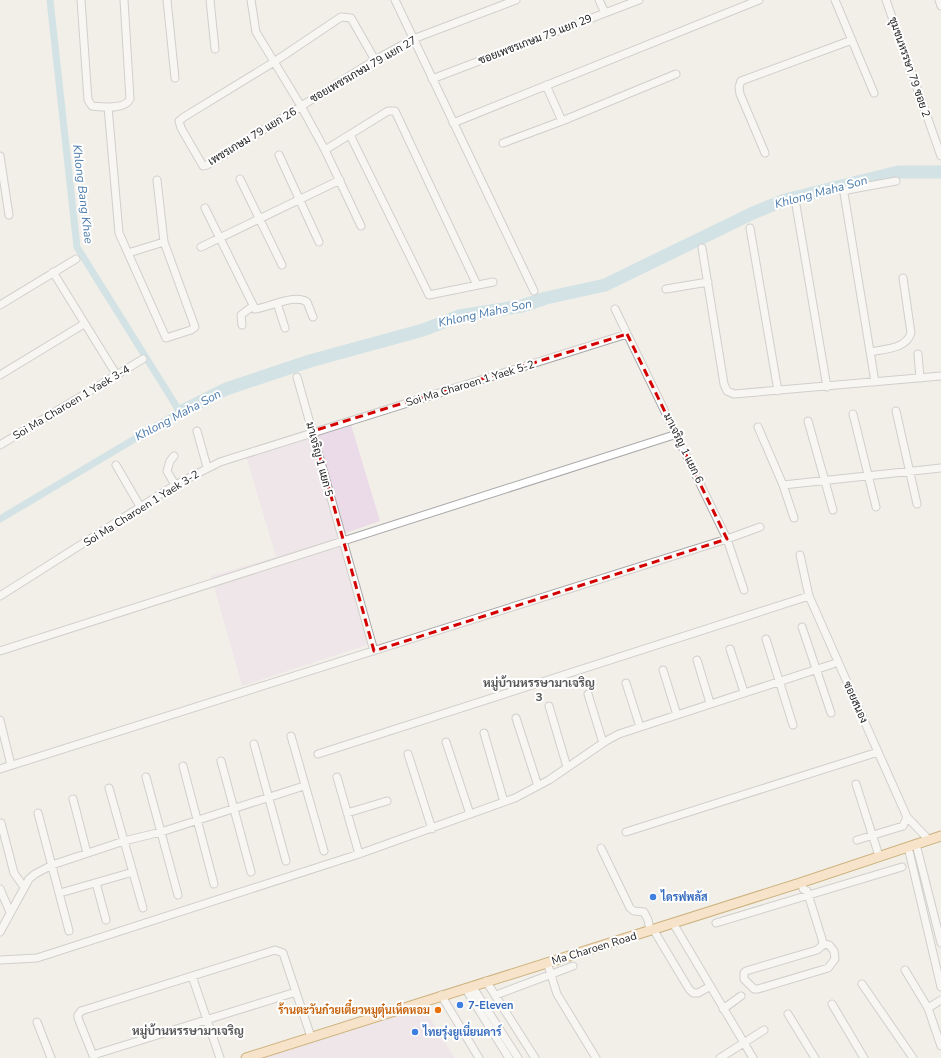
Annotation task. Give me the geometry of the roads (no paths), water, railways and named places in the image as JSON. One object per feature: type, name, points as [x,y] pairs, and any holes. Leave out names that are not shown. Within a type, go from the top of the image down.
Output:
[{"type":"main road","name":"Ma Charoen Road","points":[[246,1058],[806,881],[941,836]]},
{"type":"street","points":[[81,0],[90,103],[92,106],[108,107],[128,103],[130,99],[124,0]]},
{"type":"street","points":[[168,0],[175,78]]},
{"type":"street","points":[[210,0],[215,49]]},
{"type":"street","points":[[251,0],[256,32],[301,106],[325,150],[361,226]]},
{"type":"street","points":[[395,0],[534,291]]},
{"type":"street","name":"ซอยเพชรเกษม 79 แยก 27","points":[[301,106],[375,60],[413,39],[516,0]]},
{"type":"street","points":[[599,0],[604,13]]},
{"type":"street","name":"ซอยเพชรเกษม 79 แยก 29","points":[[432,79],[639,0]]},
{"type":"street","points":[[453,123],[759,0]]},
{"type":"street","points":[[835,0],[874,93]]},
{"type":"street","name":"ชุมชนหรรษา 79 ซอย 2","points":[[886,0],[941,156]]},
{"type":"street","points":[[939,0],[941,6]]},
{"type":"street","points":[[274,62],[341,17],[351,18],[375,60]]},
{"type":"street","points":[[765,153],[740,94],[739,87],[741,81],[852,40]]},
{"type":"street","name":"เพชรเกษม 79 แยก 26","points":[[274,62],[179,121],[181,128],[203,166],[301,106]]},
{"type":"street","points":[[503,143],[562,121],[676,74]]},
{"type":"street","points":[[546,85],[562,121]]},
{"type":"street","points":[[108,107],[119,233],[166,338],[172,337],[194,327],[164,242],[157,180]]},
{"type":"street","points":[[325,150],[388,111],[395,111],[477,285]]},
{"type":"street","points":[[350,135],[427,294],[434,296],[493,282]]},
{"type":"street","points":[[279,155],[319,242]]},
{"type":"street","points":[[0,156],[9,215]]},
{"type":"street","points":[[240,179],[282,265]]},
{"type":"street","points":[[201,247],[340,180]]},
{"type":"street","points":[[875,382],[844,193],[847,190],[896,181]]},
{"type":"street","points":[[796,206],[826,387]]},
{"type":"street","points":[[205,208],[253,306],[257,309],[277,303],[305,300],[313,317]]},
{"type":"street","points":[[750,228],[778,391]]},
{"type":"street","points":[[128,253],[164,242]]},
{"type":"street","points":[[702,248],[724,384],[727,391],[734,394],[778,391],[941,376]]},
{"type":"street","points":[[0,305],[76,259]]},
{"type":"street","points":[[53,272],[116,374]]},
{"type":"street","points":[[870,352],[902,345],[909,340],[911,333],[903,278]]},
{"type":"street","points":[[666,289],[708,282]]},
{"type":"street","points":[[277,303],[285,328]]},
{"type":"street","points":[[242,326],[241,315],[253,306]]},
{"type":"street","name":"มาเจริญ 1 แยก 6","points":[[615,309],[678,434],[728,539],[744,590]]},
{"type":"street","points":[[0,375],[84,324]]},
{"type":"street","name":"Soi Ma Charoen 1 Yaek 5-2","points":[[313,431],[627,334]]},
{"type":"street","points":[[918,354],[920,378]]},
{"type":"street","name":"Soi Ma Charoen 1 Yaek 3-4","points":[[0,445],[143,359]]},
{"type":"street","name":"มาเจริญ 1 แยก 5","points":[[297,377],[374,651]]},
{"type":"street","points":[[896,412],[917,504]]},
{"type":"street","points":[[853,414],[876,507]]},
{"type":"street","points":[[808,421],[833,510]]},
{"type":"street","points":[[758,427],[783,485],[794,518]]},
{"type":"street","points":[[197,431],[207,467]]},
{"type":"street","name":"Soi Ma Charoen 1 Yaek 3-2","points":[[0,596],[141,508],[175,485],[207,467],[313,431]]},
{"type":"street","points":[[0,651],[678,434]]},
{"type":"street","points":[[174,456],[170,461],[167,471],[175,485]]},
{"type":"street","points":[[116,464],[141,508]]},
{"type":"street","points":[[783,485],[825,479],[909,473],[941,468]]},
{"type":"street","points":[[0,769],[728,539],[760,527]]},
{"type":"street","name":"ซอยสนอง","points":[[800,555],[809,596],[907,817],[929,840]]},
{"type":"street","points":[[318,754],[809,596]]},
{"type":"street","points":[[802,627],[831,713]]},
{"type":"street","points":[[766,639],[793,725]]},
{"type":"street","points":[[730,649],[744,692]]},
{"type":"street","points":[[696,660],[710,703]]},
{"type":"street","points":[[0,960],[36,958],[432,829],[504,802],[538,786],[603,743],[620,734],[710,703],[833,664]]},
{"type":"street","points":[[663,670],[677,715]]},
{"type":"street","points":[[626,683],[640,727]]},
{"type":"street","points":[[588,694],[603,743]]},
{"type":"street","points":[[549,706],[568,767]]},
{"type":"street","points":[[516,718],[538,786]]},
{"type":"street","points":[[0,720],[12,765]]},
{"type":"street","points":[[484,733],[504,802]]},
{"type":"street","points":[[291,736],[304,786],[324,851]]},
{"type":"street","points":[[446,742],[470,814]]},
{"type":"street","points":[[254,744],[286,861]]},
{"type":"street","points":[[626,832],[878,752]]},
{"type":"street","points":[[408,754],[432,829]]},
{"type":"street","points":[[221,761],[251,872]]},
{"type":"street","points":[[183,766],[214,884]]},
{"type":"street","points":[[146,777],[178,895]]},
{"type":"street","points":[[337,777],[359,854]]},
{"type":"street","points":[[856,784],[879,856]]},
{"type":"street","points":[[0,932],[24,886],[35,874],[52,865],[124,841],[162,832],[268,796],[304,786]]},
{"type":"street","points":[[109,788],[143,908]]},
{"type":"street","points":[[73,799],[87,853]]},
{"type":"street","points":[[347,813],[387,801]]},
{"type":"street","points":[[38,813],[70,931]]},
{"type":"street","points":[[857,840],[903,826],[907,817]]},
{"type":"street","points":[[1,823],[14,873],[24,886]]},
{"type":"street","points":[[912,845],[941,943]]},
{"type":"street","points":[[912,845],[941,986]]},
{"type":"street","points":[[601,848],[630,908],[634,912],[644,912],[652,930],[689,989],[693,993],[698,993],[709,987]]},
{"type":"street","points":[[716,923],[808,894],[902,867]]},
{"type":"street","points":[[60,893],[133,872]]},
{"type":"street","points":[[806,881],[803,889],[808,894],[823,944]]},
{"type":"street","points":[[96,883],[106,920]]},
{"type":"street","points":[[0,889],[10,912]]},
{"type":"street","points":[[673,923],[709,987],[753,1058]]},
{"type":"street","points":[[823,944],[829,945],[834,951],[835,959],[828,968],[758,989],[754,989],[744,979],[744,973],[746,970],[818,950],[823,944]]},
{"type":"street","points":[[296,992],[94,1056],[78,1018],[81,1011],[270,951],[280,950],[283,953],[296,992],[311,1037]]},
{"type":"street","points":[[547,962],[557,994],[596,1058]]},
{"type":"street","points":[[496,995],[550,973],[573,966]]},
{"type":"street","points":[[905,970],[928,1008],[941,1046]]},
{"type":"street","points":[[192,976],[220,1058]]},
{"type":"street","points":[[486,981],[535,1058]]},
{"type":"street","points":[[862,984],[913,1058]]},
{"type":"street","points":[[468,987],[509,1058]]},
{"type":"street","points":[[468,987],[518,1058]]},
{"type":"street","points":[[441,996],[479,1058]]},
{"type":"street","points":[[723,1010],[742,996]]},
{"type":"street","points":[[928,1008],[941,1000]]},
{"type":"street","points":[[832,1004],[864,1058]]},
{"type":"street","points":[[788,1014],[815,1058]]},
{"type":"street","points":[[37,1022],[51,1058]]},
{"type":"street","points":[[720,1058],[764,1030]]},
{"type":"waterway","name":"Khlong Bang Khae","points":[[0,519],[180,412],[77,247],[50,0]]},
{"type":"waterway","name":"Khlong Maha Son","points":[[180,412],[226,389],[310,361],[423,330],[459,316],[522,306],[546,298],[605,285],[753,213],[785,200],[898,172],[941,172]]},
{"type":"place","name":"ไดรฟพลัส","points":[[653,897]]},
{"type":"place","name":"7-Eleven","points":[[460,1005]]},
{"type":"place","name":"ร้านตะวันก๋วยเตี๋ยวหมูตุ๋นเห็ดหอม","points":[[438,1010]]},
{"type":"place","name":"ไทยรุ่งยูเนี่ยนคาร์","points":[[415,1032]]},
{"type":"district","name":"หมู่บ้านหรรษามาเจริญ 3","points":[[539,690]]},
{"type":"district","name":"หมู่บ้านหรรษามาเจริญ","points":[[188,1031]]}]
